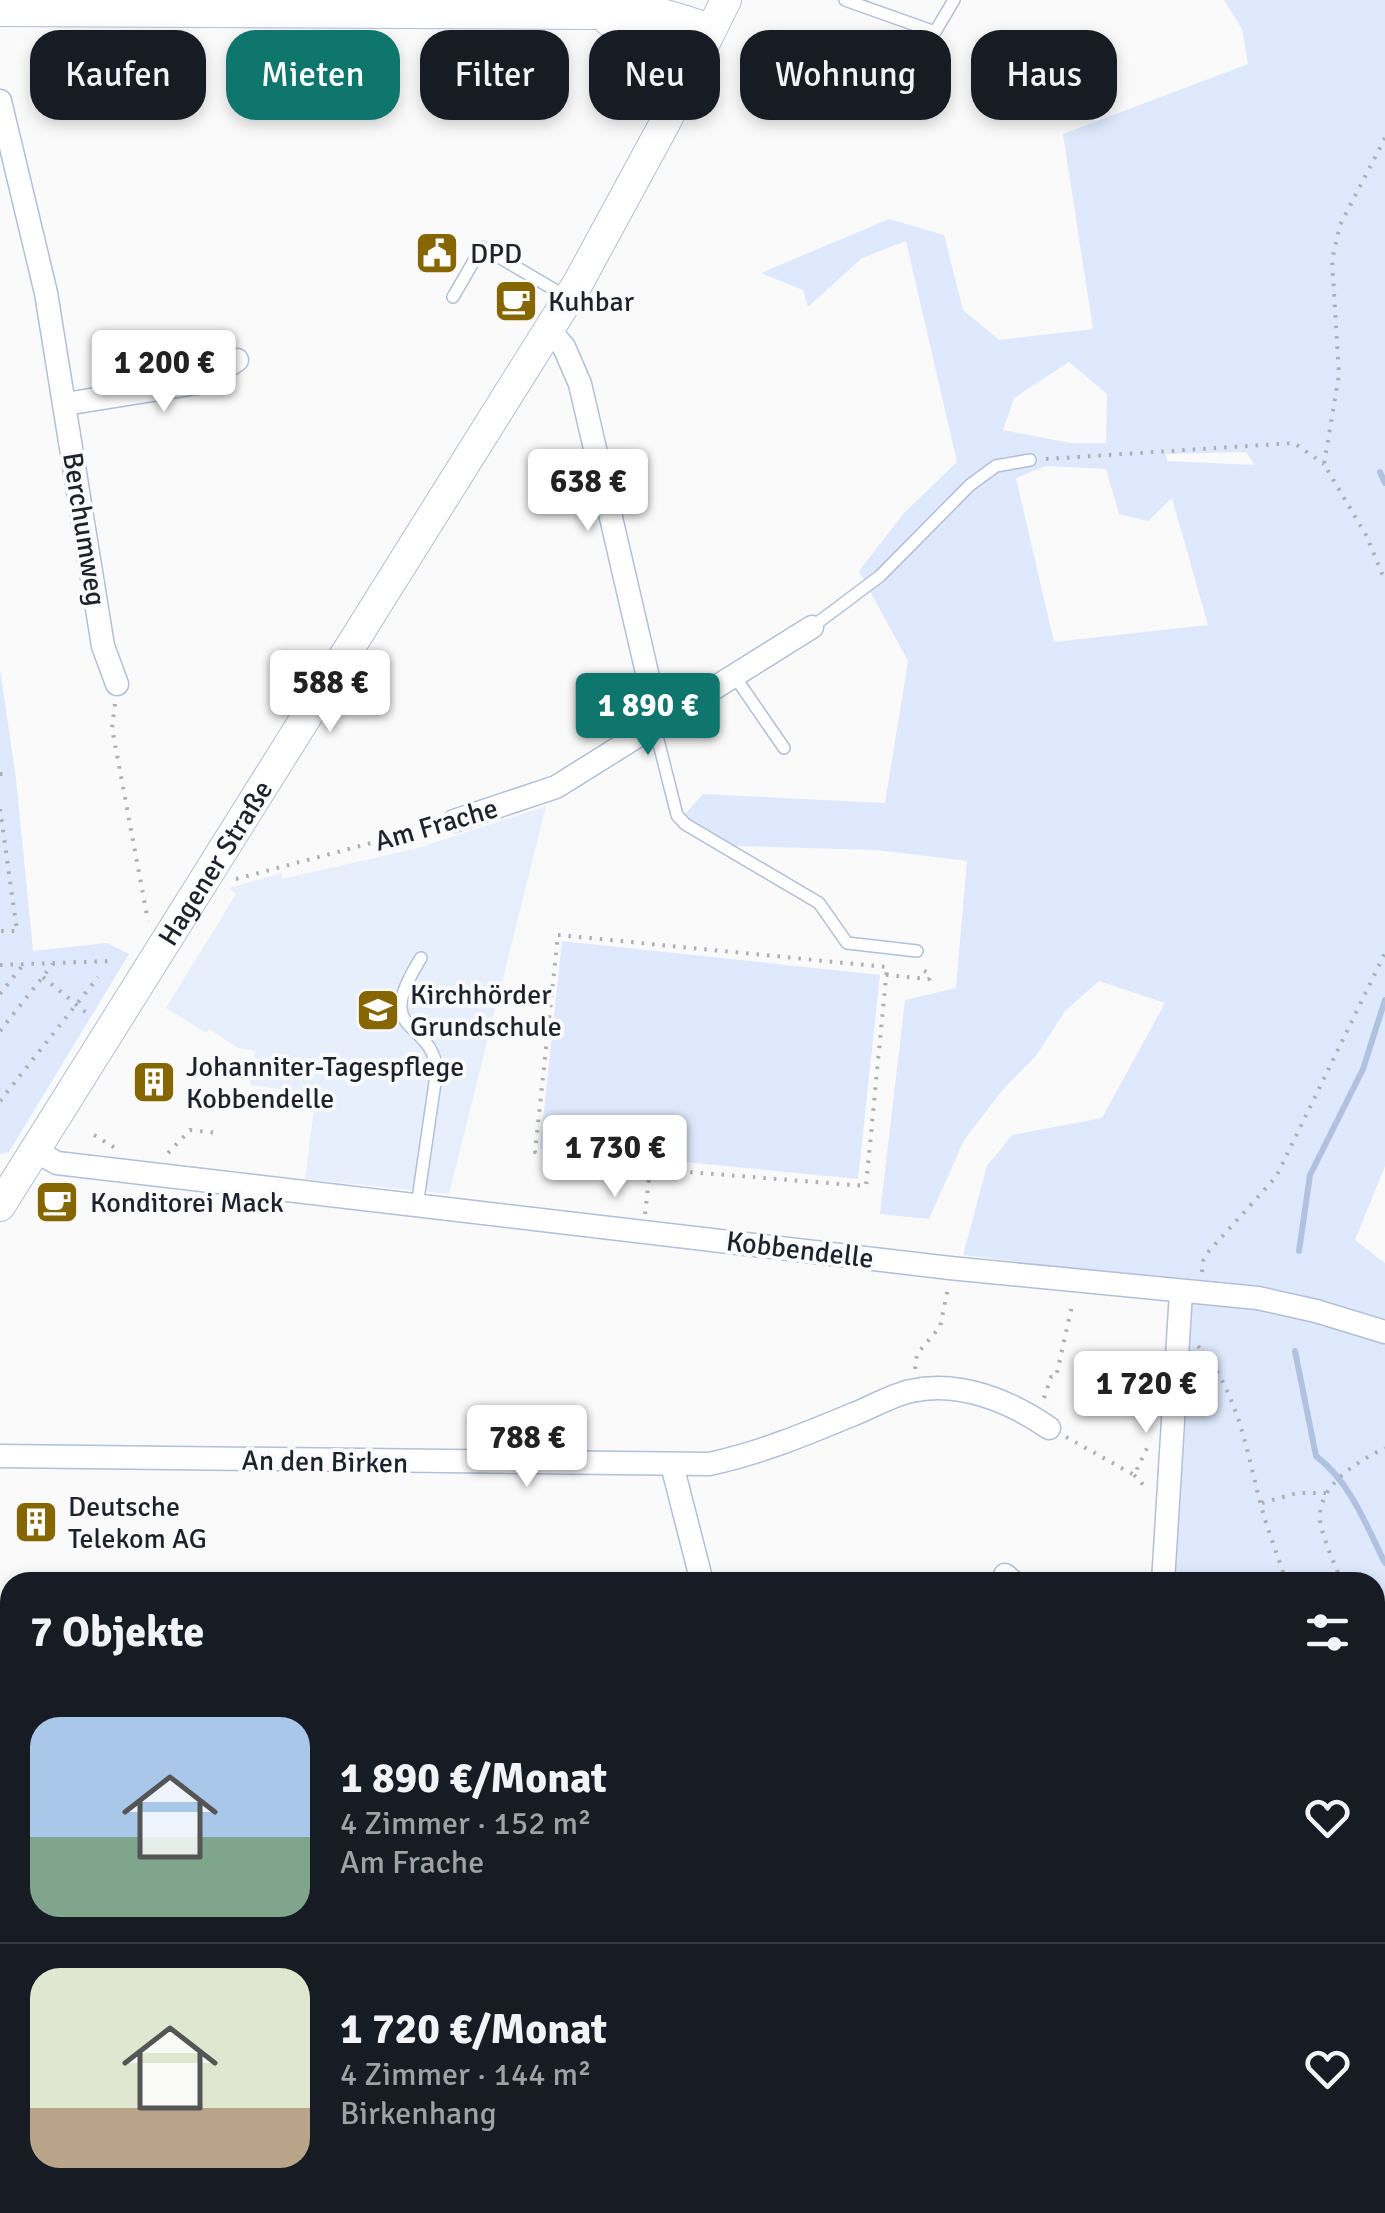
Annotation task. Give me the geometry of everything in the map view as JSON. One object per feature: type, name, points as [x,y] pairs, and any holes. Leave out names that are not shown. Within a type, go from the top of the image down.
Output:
[{"type":"main road","name":"Hagener Straße","points":[[711,30],[726,0]]},
{"type":"main road","points":[[0,11],[467,7],[592,14],[612,8],[650,11],[682,30]]},
{"type":"main road","name":"Hagener Straße","points":[[0,1206],[18,1166],[569,298],[665,120]]},
{"type":"street","name":"Berchumweg","points":[[0,101],[46,294],[103,646],[117,684]]},
{"type":"street","points":[[549,330],[564,347],[580,384],[656,722]]},
{"type":"street","points":[[66,404],[203,382],[238,360]]},
{"type":"street","name":"Am Frache","points":[[454,821],[556,786],[812,627]]},
{"type":"street","name":"Kobbendelle","points":[[18,1166],[57,1163],[950,1268],[1258,1298],[1385,1332]]},
{"type":"street","points":[[1164,1572],[1178,1331],[1190,1292]]},
{"type":"street","name":"An den Birken","points":[[0,1456],[709,1464],[750,1455],[912,1391],[947,1390],[988,1396],[1018,1407],[1042,1423]]},
{"type":"street","points":[[672,1465],[699,1572]]},
{"type":"lane","points":[[844,0],[935,32],[954,0]]},
{"type":"lane","points":[[453,297],[482,247],[569,298]]},
{"type":"lane","points":[[812,627],[880,576],[970,485],[996,466],[1030,460]]},
{"type":"lane","points":[[733,674],[784,748]]},
{"type":"lane","points":[[656,722],[676,814],[685,824],[819,903],[847,943],[917,951]]},
{"type":"lane","points":[[417,1206],[437,1069],[432,1051],[408,1028],[400,1012],[405,987],[421,958]]},
{"type":"path","points":[[1324,464],[1340,375],[1332,260],[1340,226],[1385,138]]},
{"type":"path","points":[[1030,460],[1294,443],[1324,464],[1366,535],[1385,581]]},
{"type":"path","points":[[117,684],[112,728],[148,920]]},
{"type":"path","points":[[0,809],[17,931],[0,931]]},
{"type":"path","name":"Am Frache","points":[[198,888],[454,821]]},
{"type":"path","points":[[558,935],[884,966],[886,976],[866,1186],[650,1169],[536,1152],[558,935]]},
{"type":"path","points":[[886,976],[929,979],[930,974],[916,966],[917,951]]},
{"type":"path","points":[[1190,1292],[1209,1251],[1276,1177],[1385,953]]},
{"type":"path","points":[[0,964],[111,962]]},
{"type":"path","points":[[0,1031],[53,964]]},
{"type":"path","points":[[0,994],[23,965]]},
{"type":"path","points":[[43,977],[89,1014]]},
{"type":"path","points":[[0,1101],[98,977]]},
{"type":"path","points":[[165,1154],[190,1130],[217,1133]]},
{"type":"path","points":[[94,1135],[124,1153]]},
{"type":"path","points":[[174,1156],[175,1147]]},
{"type":"path","points":[[648,1193],[650,1169]]},
{"type":"path","points":[[917,1354],[940,1327],[950,1268]]},
{"type":"path","points":[[1077,1282],[1042,1423],[1134,1475],[1149,1444]]},
{"type":"path","points":[[1178,1331],[1215,1364],[1238,1416],[1260,1504],[1283,1572]]},
{"type":"path","points":[[1338,1572],[1320,1526],[1326,1492],[1335,1480],[1385,1448]]},
{"type":"path","points":[[1260,1504],[1297,1494],[1326,1492]]},
{"type":"shaded area","points":[[1224,0],[1385,0],[1385,1166],[1355,1240],[1385,1263],[1385,1572],[1175,1572],[1184,1282],[963,1255],[987,1166],[1012,1135],[1102,1118],[1165,1003],[1099,981],[1065,1011],[1036,1056],[1005,1087],[964,1140],[929,1219],[880,1214],[905,1000],[956,988],[967,861],[877,850],[734,846],[683,816],[703,794],[885,803],[908,661],[859,571],[904,513],[957,462],[906,241],[862,258],[808,307],[803,290],[761,273],[889,219],[944,235],[963,310],[999,340],[1093,329],[1063,134],[1100,120],[1117,120],[1117,114],[1248,64],[1242,29]],"holes":[[[1069,362],[1107,394],[1106,443],[1070,443],[1003,430],[1014,398]],[[1246,452],[1255,465],[1167,461],[1166,454]],[[1046,466],[1106,469],[1119,514],[1148,521],[1172,498],[1208,625],[1054,642],[1016,478]]]},
{"type":"shaded area","points":[[0,669],[16,779],[33,951],[107,943],[129,954],[9,1152],[0,1154]]},
{"type":"shaded area","name":"Kirchhörder Grundschule","points":[[546,806],[449,1194],[305,1179],[316,1094],[250,1085],[255,1051],[238,1048],[209,1029],[206,1033],[166,1008],[236,894],[229,888],[282,873],[282,879],[418,848]]},
{"type":"shaded area","points":[[562,941],[880,975],[858,1179],[540,1148]]},
{"type":"waterway","points":[[1380,472],[1385,483]]},
{"type":"waterway","points":[[1299,1251],[1310,1175],[1363,1069],[1385,1000]]},
{"type":"waterway","points":[[1295,1351],[1316,1456],[1348,1492],[1385,1563]]},
{"type":"place","name":"DPD","points":[[437,253]]},
{"type":"place","name":"Kuhbar","points":[[516,301]]},
{"type":"place","name":"Kirchhörder Grundschule","points":[[378,1010]]},
{"type":"place","name":"Johanniter-Tagespflege Kobbendelle","points":[[154,1082]]},
{"type":"place","name":"Konditorei Mack","points":[[57,1202]]},
{"type":"place","name":"Deutsche Telekom AG","points":[[36,1522]]}]
